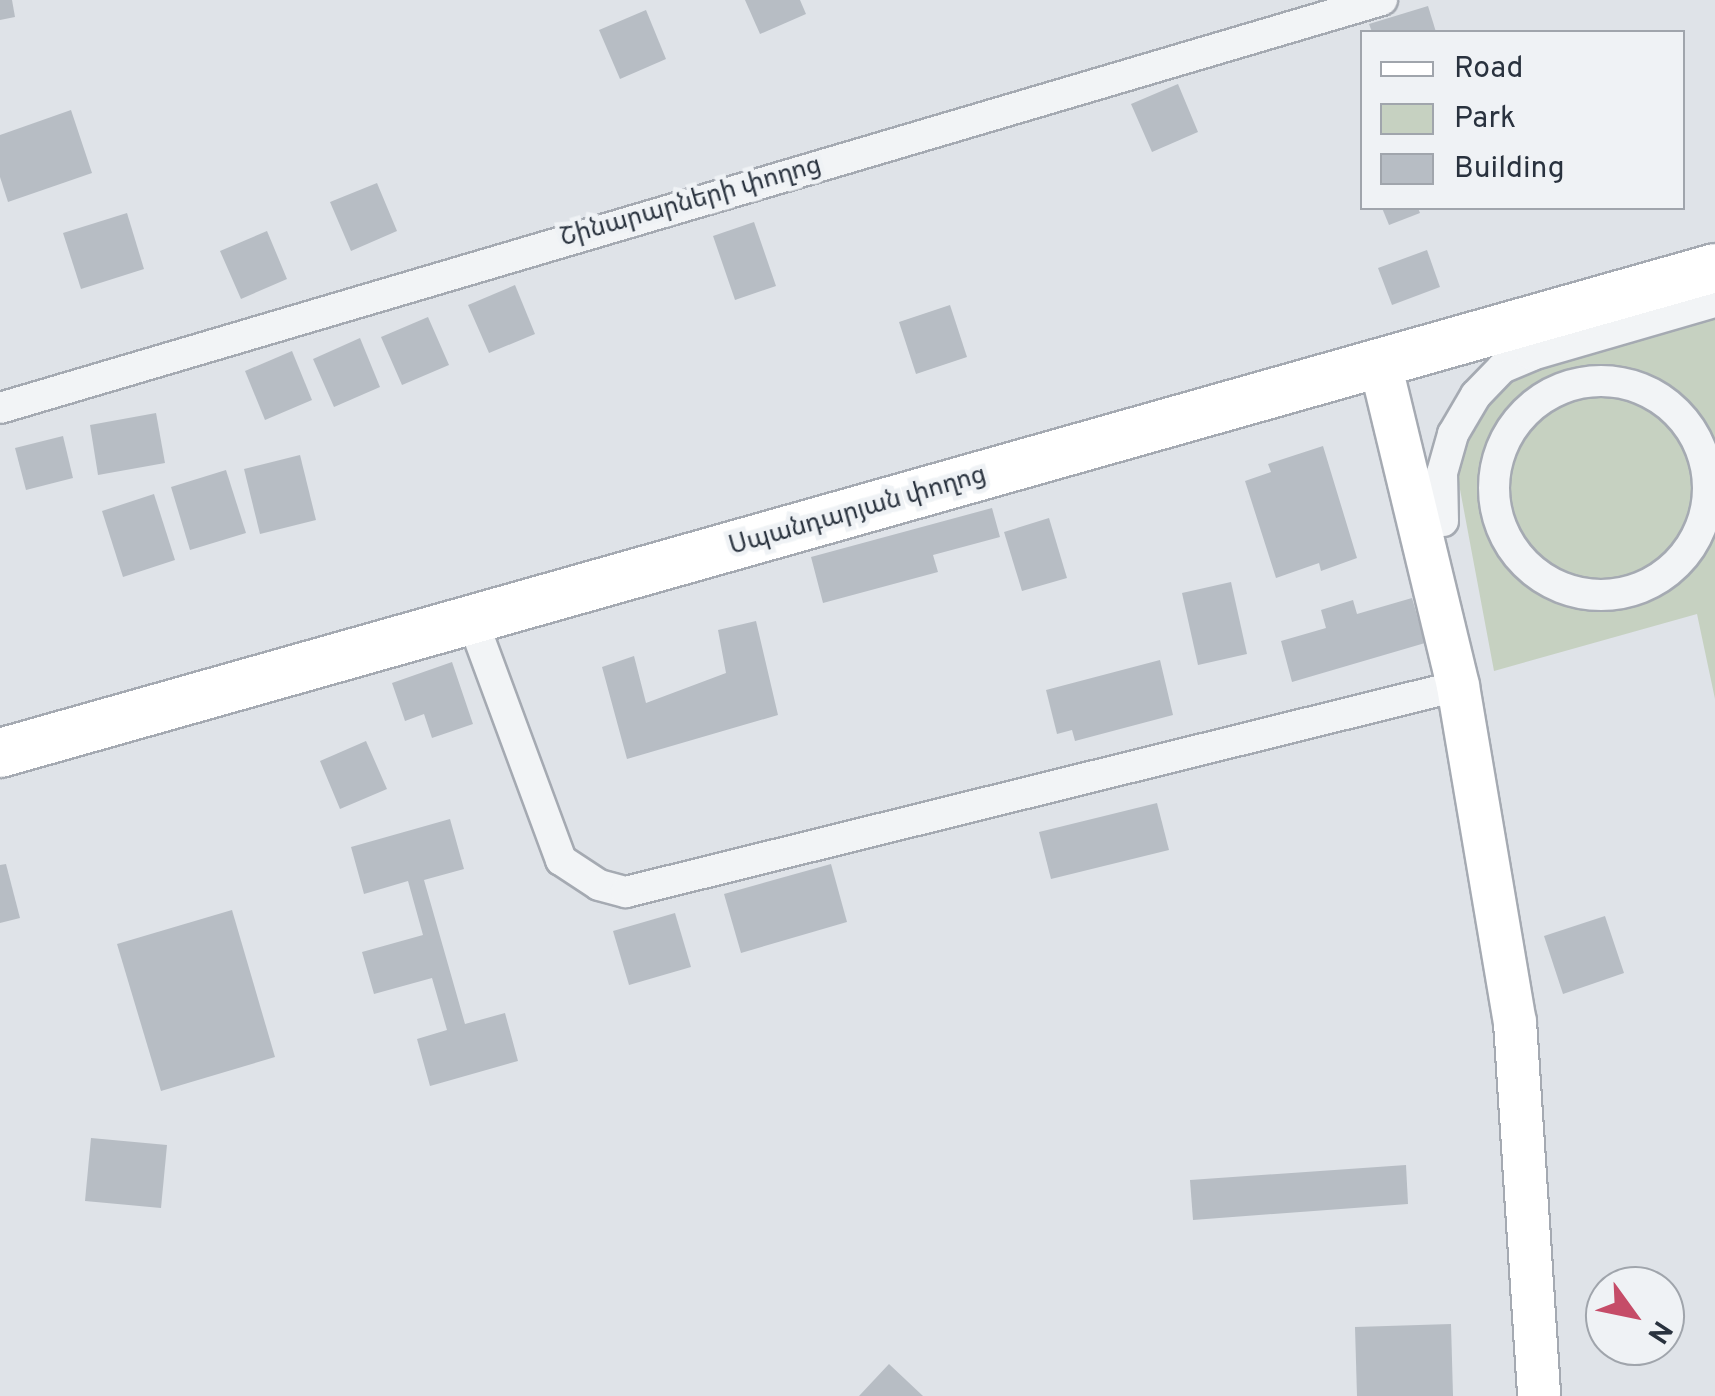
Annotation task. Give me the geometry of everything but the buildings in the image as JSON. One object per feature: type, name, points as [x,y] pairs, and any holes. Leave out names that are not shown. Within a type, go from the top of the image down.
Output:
[{"type":"main road","name":"Սպանդարյան փողոց","points":[[0,753],[1715,268]]},
{"type":"street","name":"Շինարարների փողոց","points":[[0,408],[1382,0]]},
{"type":"street","points":[[1443,521],[1442,473],[1453,434],[1476,395],[1502,368],[1715,302]]},
{"type":"street","points":[[1589,338],[1596,382]]},
{"type":"street","points":[[1380,364],[1458,686],[1516,1022],[1539,1396]]},
{"type":"street","points":[[1610,378],[1671,402],[1711,456],[1710,503],[1704,552],[1644,589],[1579,596],[1522,565],[1492,506],[1502,441],[1546,393],[1596,382],[1610,378]]},
{"type":"street","points":[[474,622],[561,860],[599,885],[626,892],[1458,686]]},
{"type":"green space","points":[[1715,312],[1715,699],[1697,614],[1494,671],[1456,468],[1502,373]]}]
